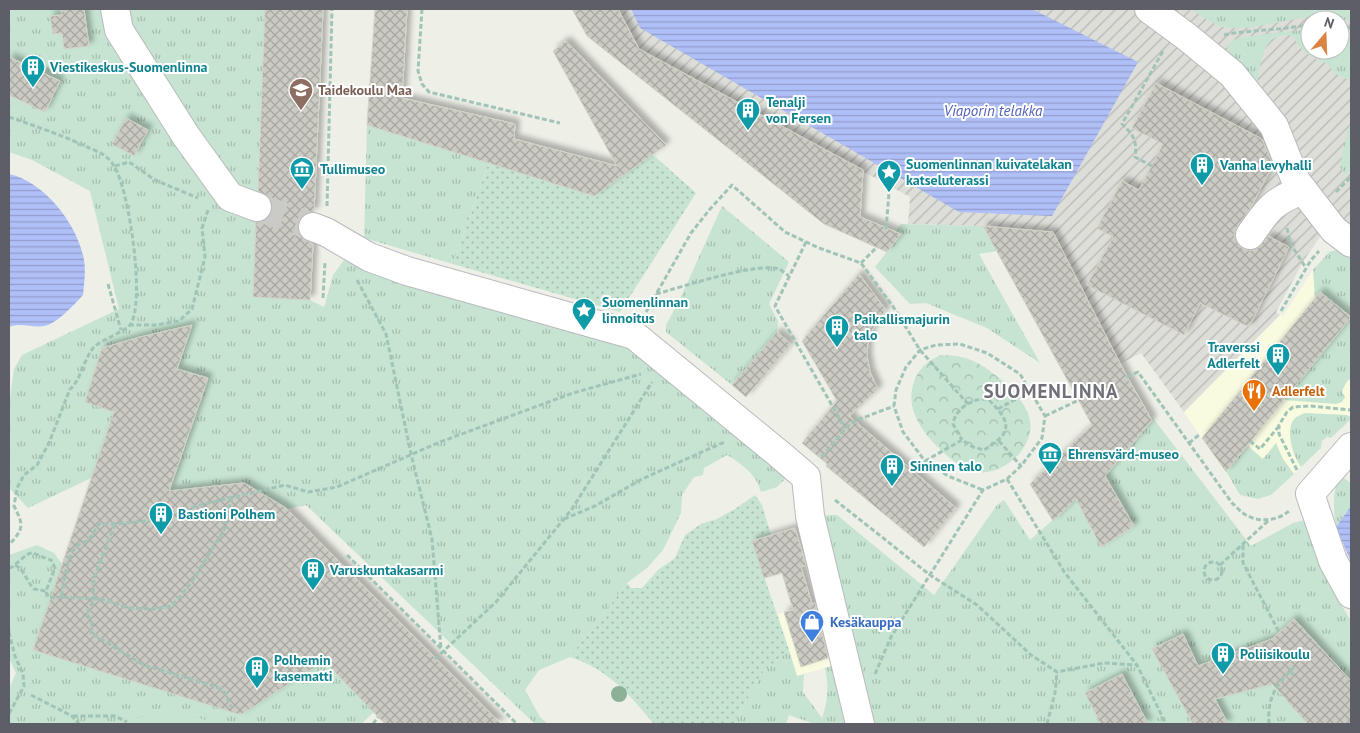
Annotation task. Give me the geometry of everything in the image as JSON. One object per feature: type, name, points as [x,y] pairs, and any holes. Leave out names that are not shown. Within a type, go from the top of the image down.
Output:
[{"type":"lane","points":[[116,9],[119,30],[186,136],[230,197],[257,207]]},
{"type":"lane","points":[[1148,9],[1176,28],[1232,74],[1274,126],[1296,181],[1295,193]]},
{"type":"lane","points":[[1250,235],[1267,211],[1295,193]]},
{"type":"lane","points":[[1295,193],[1343,236]]},
{"type":"lane","points":[[320,230],[369,257],[407,271],[634,334],[806,477],[810,516],[859,719]]},
{"type":"lane","points":[[1351,447],[1310,494],[1333,561],[1351,594]]},
{"type":"path","points":[[323,298],[320,230],[332,9]]},
{"type":"path","points":[[422,9],[418,71],[422,84],[429,92],[560,123]]},
{"type":"path","points":[[1204,51],[1222,36],[1236,32],[1289,29],[1300,26]]},
{"type":"path","points":[[1152,166],[1135,157],[1137,145],[1131,132],[1122,124],[1176,28]]},
{"type":"path","points":[[9,118],[70,139],[104,155],[115,166],[124,192],[136,276],[136,308],[130,325]]},
{"type":"path","points":[[115,166],[129,162],[155,180],[188,195],[203,199]]},
{"type":"path","points":[[634,334],[691,233],[732,185],[785,232],[861,263],[894,308],[920,350],[968,404]]},
{"type":"path","points":[[886,229],[889,193]]},
{"type":"path","points":[[1295,193],[1284,209],[1290,243],[1306,268]]},
{"type":"path","points":[[9,545],[21,530],[22,522],[14,506],[17,488],[24,475],[37,465],[49,443],[70,389],[75,385],[81,368],[94,347],[130,325],[156,325],[179,321],[192,309],[205,257],[202,228],[210,201]]},
{"type":"path","points":[[1281,311],[1306,268],[1343,236]]},
{"type":"path","points":[[806,242],[775,306],[845,428]]},
{"type":"path","points":[[861,263],[876,248]]},
{"type":"path","points":[[656,295],[718,277],[763,268],[780,270],[789,276]]},
{"type":"path","points":[[355,276],[386,334],[411,454],[432,539],[442,650]]},
{"type":"path","points":[[108,284],[121,330]]},
{"type":"path","points":[[859,719],[891,637],[983,490],[1007,479],[1021,466],[1042,438],[1045,416],[1020,374],[987,353],[960,344],[936,345],[920,350],[906,367],[896,390],[894,406],[903,432],[925,461],[948,476],[983,490]]},
{"type":"path","points":[[60,597],[64,586],[64,575],[67,565],[78,545],[88,541],[99,524],[145,521],[232,497],[285,485],[308,492],[337,487],[411,454],[573,393],[640,374],[666,360]]},
{"type":"path","points":[[435,659],[442,650],[496,602],[564,519],[666,360]]},
{"type":"path","points":[[1127,378],[1138,372],[1232,503],[1248,517],[1270,520],[1282,517],[1310,494],[1279,434],[1279,426]]},
{"type":"path","points":[[998,409],[1030,391]]},
{"type":"path","points":[[978,398],[988,398],[998,409],[1006,420],[1006,430],[998,441],[984,450],[973,447],[962,440],[953,424],[954,416],[978,398]]},
{"type":"path","points":[[1045,416],[1079,400]]},
{"type":"path","points":[[894,406],[852,422],[845,428],[806,477],[930,575],[977,605],[1031,654],[1057,672],[1104,663],[1137,665]]},
{"type":"path","points":[[1250,441],[1260,449],[1279,426],[1287,412],[1293,407],[1310,406],[1351,410]]},
{"type":"path","points":[[1189,443],[1200,434]]},
{"type":"path","points":[[925,461],[962,440]]},
{"type":"path","points":[[998,441],[1021,466]]},
{"type":"path","points":[[564,519],[595,506],[642,480],[696,454],[722,443],[731,444]]},
{"type":"path","points":[[1007,479],[1065,573],[1137,665],[1166,724]]},
{"type":"path","points":[[9,568],[29,553],[33,553],[51,560],[55,568],[46,591],[48,596],[113,602],[128,608],[154,609],[172,606],[191,583],[224,530],[232,497]]},
{"type":"path","points":[[1220,565],[1270,520]]},
{"type":"path","points":[[115,524],[96,573],[93,586],[95,600],[87,614],[92,622],[91,632],[98,638],[123,650],[144,665],[157,667],[191,680],[217,687],[225,693],[232,707]]},
{"type":"path","points":[[1243,545],[1243,562],[1279,632]]},
{"type":"path","points":[[348,555],[517,724]]},
{"type":"path","points":[[1214,562],[1220,565],[1222,570],[1219,578],[1210,580],[1206,577],[1204,571],[1208,563],[1214,562]]},
{"type":"path","points":[[14,565],[23,571],[34,589],[46,591]]},
{"type":"path","points":[[9,632],[15,656],[24,674],[24,686],[9,714]]},
{"type":"path","points":[[1269,724],[1268,711],[1271,695],[1295,666]]},
{"type":"path","points":[[1290,671],[1295,677]]},
{"type":"path","points":[[1047,724],[1055,693],[1057,672]]},
{"type":"path","points":[[31,695],[72,716],[80,724]]},
{"type":"path","points":[[72,716],[115,716],[127,722]]},
{"type":"path","points":[[373,724],[378,717]]},
{"type":"shaded area","points":[[618,9],[1351,9],[1351,237],[1331,221],[1304,260],[1276,312],[1280,315],[1184,412],[1141,353],[1120,364],[1053,232],[983,226],[908,224],[910,197],[639,49]]},
{"type":"shaded area","points":[[1329,252],[1351,254],[1351,419],[1331,438],[1327,437],[1322,441],[1321,448],[1271,495],[1258,499],[1240,495],[1184,412],[1280,315],[1283,316],[1313,270]]},
{"type":"shaded area","points":[[819,602],[838,664],[797,676],[778,614]]},
{"type":"green space","points":[[9,9],[265,9],[253,297],[310,300],[324,307],[333,275],[344,260],[406,281],[629,347],[690,390],[786,478],[777,487],[761,492],[756,480],[748,470],[727,455],[704,468],[703,475],[694,477],[682,495],[681,513],[663,550],[647,568],[627,583],[570,657],[539,670],[525,690],[540,717],[548,724],[535,724],[306,505],[272,512],[374,712],[361,724],[9,724],[9,689],[16,673],[9,658],[9,555],[37,545],[54,553],[62,564],[91,478],[28,508],[9,488],[10,398],[14,369],[22,355],[119,309],[90,191],[32,160],[9,152]]},
{"type":"green space","points":[[1190,9],[1351,9],[1351,23],[1350,10],[1300,10],[1300,18],[1255,27],[1223,27]]},
{"type":"green space","points":[[1300,30],[1300,48],[1293,36],[1283,35],[1269,43],[1262,58],[1257,84],[1232,58],[1227,48],[1236,39]]},
{"type":"green space","points":[[1350,36],[1351,81],[1334,73],[1329,65],[1318,60],[1350,60]]},
{"type":"green space","points":[[1351,122],[1351,167],[1346,176],[1340,167],[1346,135]]},
{"type":"green space","points":[[367,125],[489,162],[453,264],[364,238]]},
{"type":"green space","points":[[652,154],[696,193],[620,312],[453,264],[489,162],[594,196]]},
{"type":"green space","points":[[722,206],[789,262],[769,304],[778,321],[777,332],[732,385],[666,332],[666,325],[680,299]]},
{"type":"green space","points":[[901,224],[983,226],[997,251],[979,254],[1040,363],[987,328],[926,303],[910,304],[875,267],[901,234],[895,232]]},
{"type":"green space","points":[[1340,249],[1351,254],[1351,317],[1320,293],[1315,298],[1313,270],[1329,252]]},
{"type":"green space","points":[[1351,317],[1351,378],[1346,383],[1342,392],[1345,397],[1342,402],[1336,404],[1284,400]]},
{"type":"green space","points":[[941,355],[956,356],[979,364],[1007,385],[1022,403],[1030,421],[1030,434],[1023,450],[1006,465],[982,473],[963,467],[951,459],[928,437],[916,419],[911,399],[916,377],[926,364]]},
{"type":"green space","points":[[1305,413],[1347,415],[1351,419],[1331,438],[1327,437],[1322,441],[1321,448],[1301,467],[1295,457],[1290,430],[1294,419]]},
{"type":"green space","points":[[1150,414],[1251,546],[1293,523],[1305,520],[1309,525],[1342,606],[1351,621],[1351,724],[869,724],[823,529],[826,515],[837,515],[934,595],[997,505],[1004,500],[1030,540],[1080,496],[1089,525],[1101,547],[1134,526],[1105,476],[1152,421]]},
{"type":"green space","points":[[1276,443],[1283,459],[1294,474],[1271,495],[1258,499],[1240,495],[1226,472],[1247,445],[1263,459]]},
{"type":"green space","points":[[1341,476],[1351,483],[1351,506],[1336,527],[1334,494]]},
{"type":"green space","points":[[755,495],[762,505],[771,535],[752,541],[789,650],[763,672],[735,724],[654,724],[635,702],[607,676],[584,662],[570,657],[627,583],[631,588],[642,588],[658,570],[675,558],[685,535],[701,524],[717,519],[735,509]]},
{"type":"green space","points":[[789,650],[797,676],[804,674],[803,692],[822,718],[826,706],[827,693],[825,668],[838,664],[850,724],[815,724],[789,715],[786,724],[735,724],[763,672]]},
{"type":"green space","points":[[176,712],[221,724],[123,724],[148,715]]},
{"type":"water","name":"Viaporin telakka","points":[[631,9],[1032,9],[1138,62],[1052,216],[959,212],[640,28]]},
{"type":"water","points":[[9,174],[35,186],[47,195],[67,220],[81,247],[85,273],[83,295],[49,325],[17,325],[9,327]]},
{"type":"water","points":[[1351,506],[1351,562],[1336,527]]},
{"type":"building","points":[[61,9],[84,9],[89,46],[64,49],[62,33],[53,34],[50,16],[62,15]]},
{"type":"building","points":[[265,9],[323,9],[314,212],[303,215],[298,222],[301,237],[313,244],[310,300],[253,297],[256,222],[267,219],[271,213],[272,205],[269,197],[258,191]]},
{"type":"building","points":[[375,9],[407,9],[402,98],[515,124],[514,139],[617,166],[553,51],[566,41],[666,145],[594,196],[367,125]]},
{"type":"building","name":"Tenalji von Fersen","points":[[572,9],[618,9],[639,49],[863,170],[860,217],[901,234],[887,252],[824,224],[587,36]]},
{"type":"building","name":"Viestikeskus-Suomenlinna","points":[[9,57],[60,81],[45,112],[9,95]]},
{"type":"building","name":"Vanha levyhalli","points":[[1156,83],[1262,139],[1273,165],[1251,207],[1234,234],[1236,241],[1242,248],[1249,251],[1257,249],[1268,236],[1289,247],[1249,327],[1200,303],[1184,335],[1087,285],[1113,237],[1097,228],[1122,181],[1139,190],[1163,144],[1132,128]]},
{"type":"building","points":[[126,118],[148,130],[134,156],[112,144]]},
{"type":"building","points":[[983,226],[1053,232],[1127,377],[1152,420],[1105,476],[1134,526],[1101,547],[1076,499],[1053,521],[1030,484],[1092,425]]},
{"type":"building","points":[[859,274],[886,310],[876,322],[868,340],[867,356],[870,372],[878,389],[849,416],[956,508],[924,547],[826,466],[827,464],[802,443],[837,401],[802,341]]},
{"type":"building","name":"Traverssi Adlerfelt","points":[[1320,292],[1351,317],[1226,472],[1202,438]]},
{"type":"building","name":"Bastioni Polhem","points":[[192,325],[177,369],[208,378],[169,491],[244,483],[286,508],[501,724],[385,724],[324,661],[242,714],[238,714],[33,650],[114,412],[85,402],[102,348]]},
{"type":"building","points":[[777,332],[791,344],[746,397],[732,385]]},
{"type":"building","points":[[795,528],[806,565],[801,567],[812,604],[815,603],[828,658],[801,667],[784,612],[793,610],[782,573],[764,578],[752,541]]},
{"type":"building","points":[[1294,619],[1351,681],[1351,724],[1308,724],[1272,684],[1215,699],[1228,724],[1193,724],[1152,649],[1183,634],[1198,666],[1272,639]]},
{"type":"building","points":[[1122,674],[1148,724],[1101,724],[1085,693]]},
{"type":"tunnel","points":[[257,207],[313,227]]},
{"type":"place","name":"Viestikeskus-Suomenlinna","points":[[33,88]]},
{"type":"place","name":"Taidekoulu Maa","points":[[301,111]]},
{"type":"place","name":"Tenalji von Fersen","points":[[748,131]]},
{"type":"place","name":"Vanha levyhalli","points":[[1202,186]]},
{"type":"place","name":"Tullimuseo","points":[[302,190]]},
{"type":"place","name":"Suomenlinnan kuivatelakan katseluterassi","points":[[889,193]]},
{"type":"place","name":"Suomenlinnan linnoitus","points":[[584,331]]},
{"type":"place","name":"Paikallismajurin talo","points":[[837,348]]},
{"type":"place","name":"Traverssi Adlerfelt","points":[[1278,376]]},
{"type":"place","name":"Adlerfelt","points":[[1254,412]]},
{"type":"place","name":"Ehrensvärd-museo","points":[[1050,475]]},
{"type":"place","name":"Sininen talo","points":[[892,487]]},
{"type":"place","name":"Bastioni Polhem","points":[[161,535]]},
{"type":"place","name":"Varuskuntakasarmi","points":[[313,591]]},
{"type":"place","name":"Kesäkauppa","points":[[812,643]]},
{"type":"place","name":"Poliisikoulu","points":[[1223,675]]},
{"type":"place","name":"Polhemin kasematti","points":[[257,689]]},
{"type":"district","name":"SUOMENLINNA","points":[[1051,391]]}]
